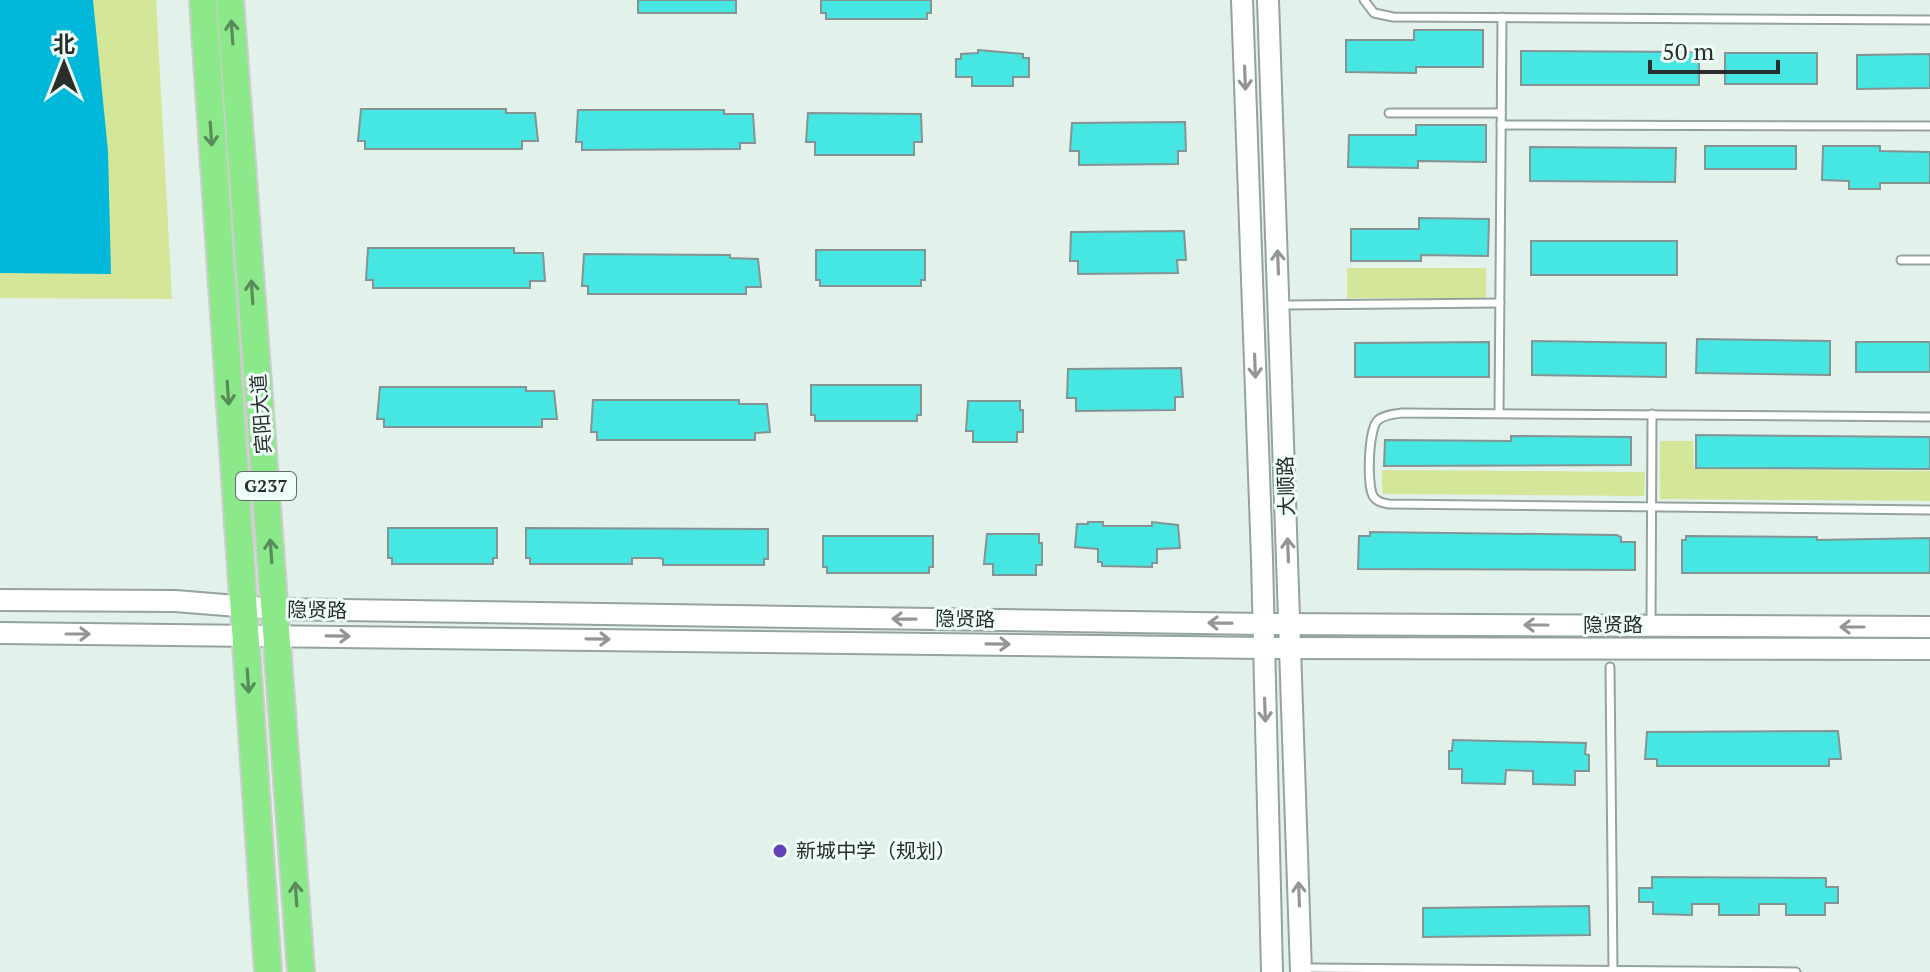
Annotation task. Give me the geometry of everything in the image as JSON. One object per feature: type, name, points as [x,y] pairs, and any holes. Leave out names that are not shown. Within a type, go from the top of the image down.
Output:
[{"type":"highway","name":"宾阳大道","points":[[203,0],[268,972]]},
{"type":"highway","name":"宾阳大道","points":[[230,0],[301,972]]},
{"type":"street","name":"大顺路","points":[[1242,0],[1272,972]]},
{"type":"street","name":"大顺路","points":[[1268,0],[1306,970]]},
{"type":"street","name":"隐贤路","points":[[0,600],[175,601],[243,608],[276,622],[1264,648],[1930,649]]},
{"type":"street","name":"隐贤路","points":[[0,633],[245,635],[276,622],[1930,627]]},
{"type":"lane","points":[[1364,0],[1374,13],[1393,17],[1930,20]]},
{"type":"lane","points":[[1499,413],[1502,17]]},
{"type":"lane","points":[[1389,113],[1501,113]]},
{"type":"lane","points":[[1501,125],[1930,126]]},
{"type":"lane","points":[[1901,260],[1930,260]]},
{"type":"lane","points":[[1289,305],[1500,303]]},
{"type":"lane","points":[[1930,417],[1402,413],[1378,420],[1372,427],[1370,486],[1379,502],[1389,504],[1930,510]]},
{"type":"lane","points":[[1651,621],[1652,414]]},
{"type":"lane","points":[[1610,667],[1613,970]]},
{"type":"lane","points":[[1306,970],[1796,972]]},
{"type":"green space","points":[[0,0],[156,0],[172,299],[0,298]]},
{"type":"green space","points":[[1347,268],[1486,268],[1486,298],[1347,298]]},
{"type":"green space","points":[[1660,441],[1693,441],[1694,469],[1930,471],[1930,501],[1660,499]]},
{"type":"green space","points":[[1382,470],[1645,472],[1644,496],[1382,494]]},
{"type":"water","points":[[0,0],[93,0],[108,151],[111,274],[0,273]]},
{"type":"building","points":[[638,0],[736,0],[736,13],[638,13]]},
{"type":"building","points":[[821,0],[931,0],[931,13],[927,13],[927,19],[826,19],[826,13],[821,13]]},
{"type":"building","points":[[1414,30],[1483,30],[1483,67],[1416,67],[1416,73],[1346,72],[1346,40],[1414,40]]},
{"type":"building","points":[[978,50],[1023,54],[1023,58],[1029,58],[1029,77],[1013,77],[1013,86],[972,86],[972,77],[956,77],[956,59],[961,59],[961,54],[978,53]]},
{"type":"building","points":[[1521,51],[1699,52],[1699,85],[1521,85]]},
{"type":"building","points":[[1725,53],[1817,53],[1817,84],[1725,84]]},
{"type":"building","points":[[1930,54],[1930,88],[1857,89],[1857,55]]},
{"type":"building","points":[[361,109],[506,109],[506,113],[535,113],[538,141],[522,141],[522,149],[365,149],[365,141],[358,141]]},
{"type":"building","points":[[578,110],[724,110],[724,114],[753,114],[755,143],[740,143],[740,149],[582,150],[582,142],[576,142]]},
{"type":"building","points":[[808,113],[921,114],[922,142],[914,142],[914,155],[815,155],[815,142],[806,142]]},
{"type":"building","points":[[1185,122],[1186,151],[1178,151],[1178,164],[1079,165],[1079,151],[1070,151],[1072,123]]},
{"type":"building","points":[[1416,125],[1486,125],[1486,162],[1418,161],[1418,168],[1348,167],[1349,135],[1416,135]]},
{"type":"building","points":[[1705,146],[1796,146],[1796,169],[1705,169]]},
{"type":"building","points":[[1823,146],[1880,146],[1880,151],[1930,152],[1930,183],[1880,183],[1880,189],[1849,189],[1849,181],[1822,180]]},
{"type":"building","points":[[1530,147],[1676,148],[1675,182],[1530,181]]},
{"type":"building","points":[[1419,218],[1489,219],[1488,256],[1421,255],[1421,261],[1351,261],[1351,229],[1419,229]]},
{"type":"building","points":[[1184,231],[1186,260],[1177,260],[1178,273],[1078,274],[1078,261],[1070,261],[1071,232]]},
{"type":"building","points":[[1531,241],[1677,241],[1677,275],[1531,275]]},
{"type":"building","points":[[368,248],[514,248],[514,253],[543,253],[545,281],[530,281],[530,288],[373,288],[373,280],[366,280]]},
{"type":"building","points":[[816,250],[925,250],[925,280],[921,280],[921,286],[820,286],[820,280],[816,280]]},
{"type":"building","points":[[584,254],[730,255],[730,258],[758,259],[761,287],[746,287],[746,294],[588,294],[588,286],[582,286]]},
{"type":"building","points":[[1697,339],[1830,341],[1830,375],[1696,373]]},
{"type":"building","points":[[1532,341],[1666,343],[1666,377],[1532,375]]},
{"type":"building","points":[[1489,342],[1489,377],[1355,377],[1355,343]]},
{"type":"building","points":[[1856,342],[1930,342],[1930,372],[1856,372]]},
{"type":"building","points":[[1181,368],[1183,397],[1175,397],[1175,410],[1076,411],[1076,398],[1067,398],[1068,369]]},
{"type":"building","points":[[811,385],[921,385],[921,415],[917,415],[917,421],[815,421],[815,415],[811,415]]},
{"type":"building","points":[[380,387],[526,387],[526,391],[554,391],[557,419],[542,419],[542,427],[384,427],[384,419],[377,419]]},
{"type":"building","points":[[593,400],[739,400],[739,404],[767,404],[770,432],[755,433],[755,440],[597,440],[597,432],[591,432]]},
{"type":"building","points":[[968,401],[1020,401],[1023,432],[1017,432],[1017,442],[973,442],[973,431],[966,431]]},
{"type":"building","points":[[1696,435],[1930,437],[1930,469],[1696,468]]},
{"type":"building","points":[[1511,436],[1631,437],[1631,465],[1384,466],[1385,440],[1511,441]]},
{"type":"building","points":[[1103,522],[1103,526],[1152,526],[1152,522],[1178,525],[1180,548],[1157,549],[1157,563],[1152,563],[1152,567],[1102,566],[1102,562],[1098,562],[1098,549],[1075,547],[1077,524]]},
{"type":"building","points":[[388,528],[497,528],[497,558],[493,558],[493,564],[392,564],[392,558],[388,558]]},
{"type":"building","points":[[526,528],[768,529],[768,559],[764,559],[764,565],[663,565],[663,559],[659,558],[632,558],[632,564],[530,564],[530,558],[526,558]]},
{"type":"building","points":[[1370,532],[1617,535],[1621,537],[1621,542],[1635,542],[1635,570],[1358,569],[1359,536],[1370,536]]},
{"type":"building","points":[[987,534],[1039,534],[1042,565],[1036,565],[1036,575],[993,575],[993,564],[984,564]]},
{"type":"building","points":[[823,536],[933,536],[933,567],[929,567],[929,573],[827,573],[827,567],[823,567]]},
{"type":"building","points":[[1686,536],[1817,537],[1817,540],[1930,538],[1930,573],[1682,573],[1682,540],[1686,540]]},
{"type":"building","points":[[1838,731],[1841,759],[1829,759],[1829,766],[1657,766],[1657,759],[1645,759],[1647,732]]},
{"type":"building","points":[[1453,740],[1586,743],[1589,771],[1575,771],[1575,785],[1533,784],[1533,771],[1506,770],[1505,784],[1462,783],[1462,769],[1449,769],[1449,751],[1452,751]]},
{"type":"building","points":[[1652,877],[1826,878],[1826,887],[1838,887],[1838,903],[1825,903],[1825,915],[1786,915],[1786,904],[1759,904],[1759,915],[1719,915],[1719,904],[1692,904],[1692,915],[1653,914],[1653,902],[1639,902],[1639,888],[1652,888]]},
{"type":"building","points":[[1589,906],[1590,935],[1423,937],[1423,908]]},
{"type":"place","name":"新城中学（规划）","points":[[780,851]]}]
